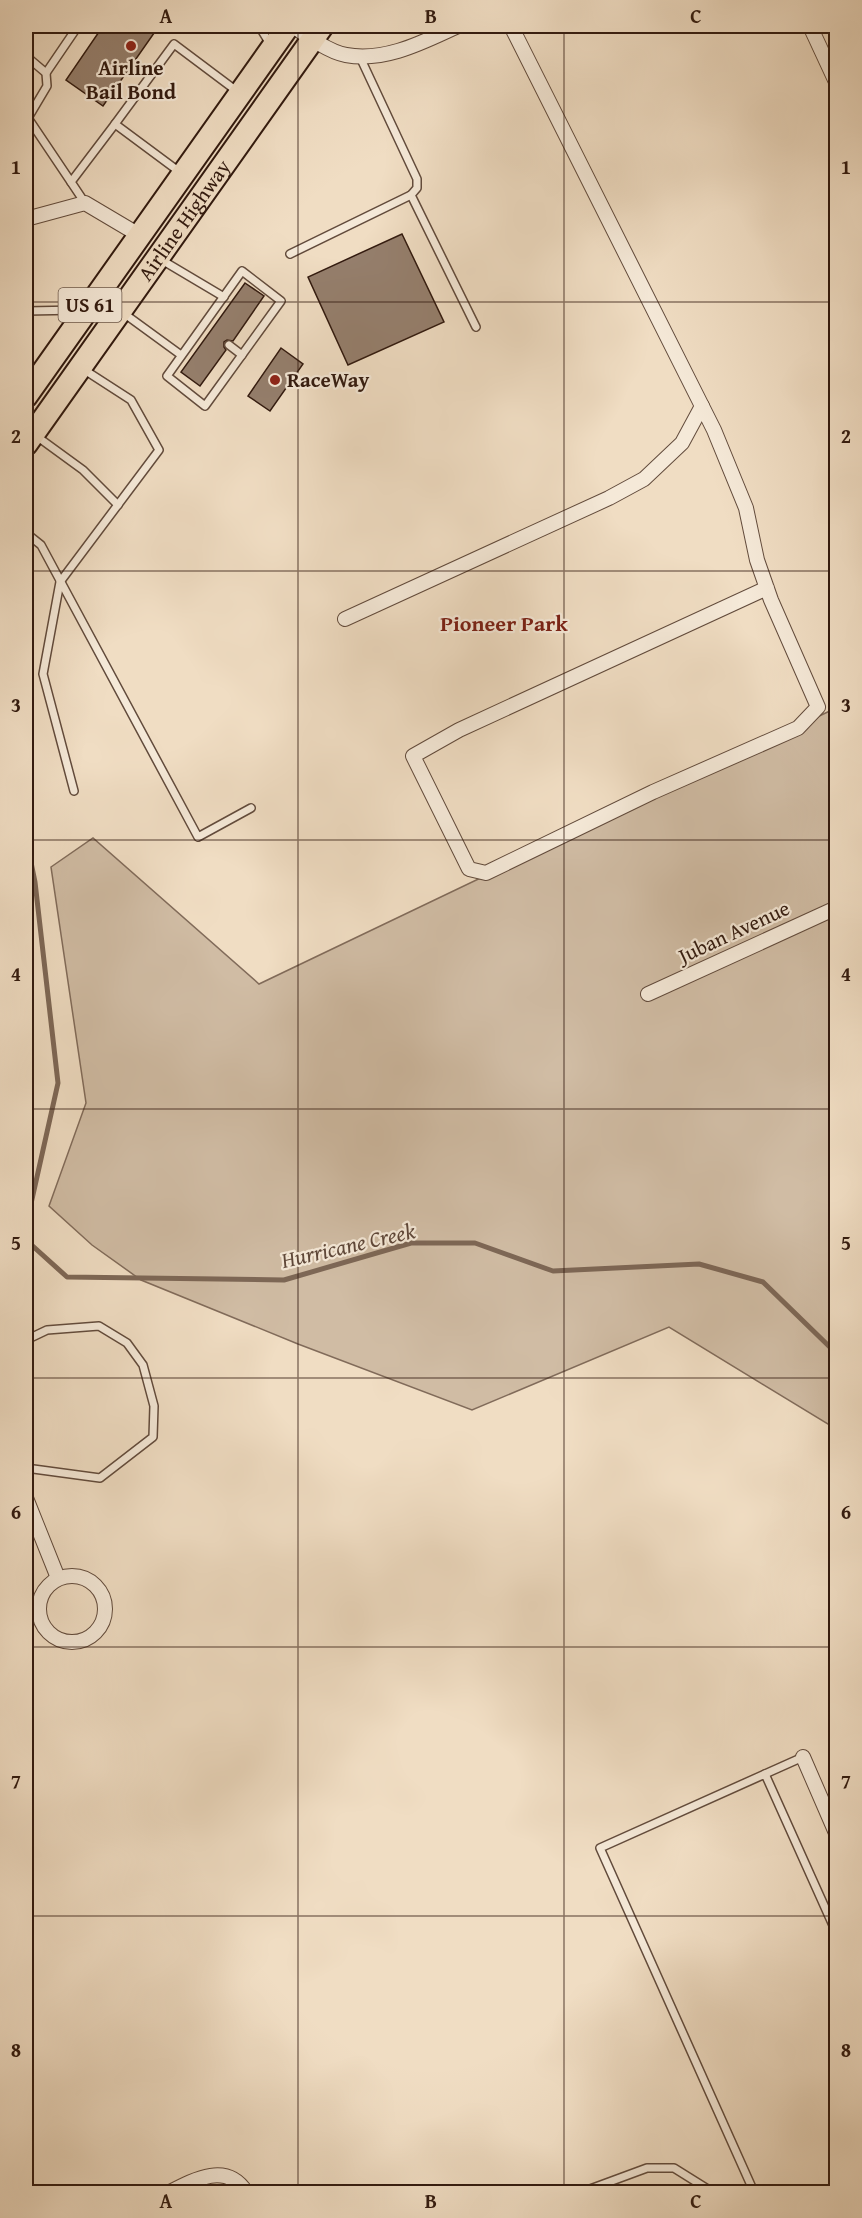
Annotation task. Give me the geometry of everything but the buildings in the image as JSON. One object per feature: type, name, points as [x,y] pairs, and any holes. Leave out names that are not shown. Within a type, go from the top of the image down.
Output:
[{"type":"highway","name":"Airline Highway","points":[[26,396],[288,26]]},
{"type":"highway","name":"Airline Highway","points":[[29,439],[317,32]]},
{"type":"highway","points":[[139,235],[158,257]]},
{"type":"street","points":[[293,26],[317,32],[344,55],[376,57],[412,47],[458,26]]},
{"type":"street","points":[[511,26],[702,406],[746,508],[757,560],[766,588],[818,707],[798,728],[653,792],[486,873],[469,869],[413,756],[459,730],[766,588]]},
{"type":"street","points":[[810,26],[837,82]]},
{"type":"street","points":[[26,219],[85,203],[139,235]]},
{"type":"street","points":[[345,619],[609,498],[644,479],[682,443],[702,406]]},
{"type":"street","name":"Juban Avenue","points":[[648,994],[837,908]]},
{"type":"street","points":[[26,1498],[58,1578]]},
{"type":"street","points":[[71,1575],[84,1578],[95,1585],[103,1595],[105,1608],[103,1621],[96,1632],[86,1640],[73,1643],[60,1641],[49,1634],[41,1623],[38,1610],[40,1597],[47,1586],[58,1578],[71,1575]]},
{"type":"street","points":[[803,1757],[837,1833]]},
{"type":"street","points":[[170,2193],[195,2179],[219,2175],[236,2180],[246,2193]]},
{"type":"lane","points":[[78,26],[46,73],[47,86],[28,118],[85,203]]},
{"type":"lane","points":[[259,26],[272,48]]},
{"type":"lane","points":[[71,182],[174,44],[240,93]]},
{"type":"lane","points":[[26,56],[46,73]]},
{"type":"lane","points":[[290,254],[411,195],[417,188],[417,179],[359,56]]},
{"type":"lane","points":[[115,124],[183,174]]},
{"type":"lane","points":[[411,195],[476,327]]},
{"type":"lane","points":[[158,257],[224,297]]},
{"type":"lane","points":[[242,271],[281,301],[205,406],[167,376],[224,297],[242,271]]},
{"type":"lane","points":[[26,311],[87,310]]},
{"type":"lane","points":[[120,311],[182,355]]},
{"type":"lane","points":[[203,327],[210,332]]},
{"type":"lane","points":[[229,345],[242,356]]},
{"type":"lane","points":[[74,791],[43,674],[60,582],[159,450],[131,400],[80,367]]},
{"type":"lane","points":[[29,439],[82,470],[118,505]]},
{"type":"lane","points":[[26,532],[41,545],[198,837],[251,808]]},
{"type":"lane","points":[[26,1340],[47,1330],[99,1326],[127,1342],[143,1365],[154,1406],[153,1437],[100,1478],[26,1468]]},
{"type":"lane","points":[[754,2193],[600,1848],[803,1757]]},
{"type":"lane","points":[[765,1774],[837,1932]]},
{"type":"lane","points":[[582,2193],[647,2168],[674,2168],[706,2188],[709,2193]]},
{"type":"shaded area","points":[[836,708],[836,1429],[669,1327],[472,1410],[298,1344],[141,1280],[92,1245],[49,1206],[86,1103],[51,867],[93,838],[259,984]]},
{"type":"waterway","name":"Hurricane Creek","points":[[26,838],[35,882],[58,1083],[26,1226]]},
{"type":"waterway","name":"Hurricane Creek","points":[[26,1240],[67,1277],[284,1280],[411,1243],[475,1243],[553,1271],[699,1264],[763,1282],[836,1353]]},
{"type":"place","name":"Airline Bail Bond","points":[[131,46]]},
{"type":"place","name":"RaceWay","points":[[275,380]]},
{"type":"district","name":"Pioneer Park","points":[[504,623]]}]
